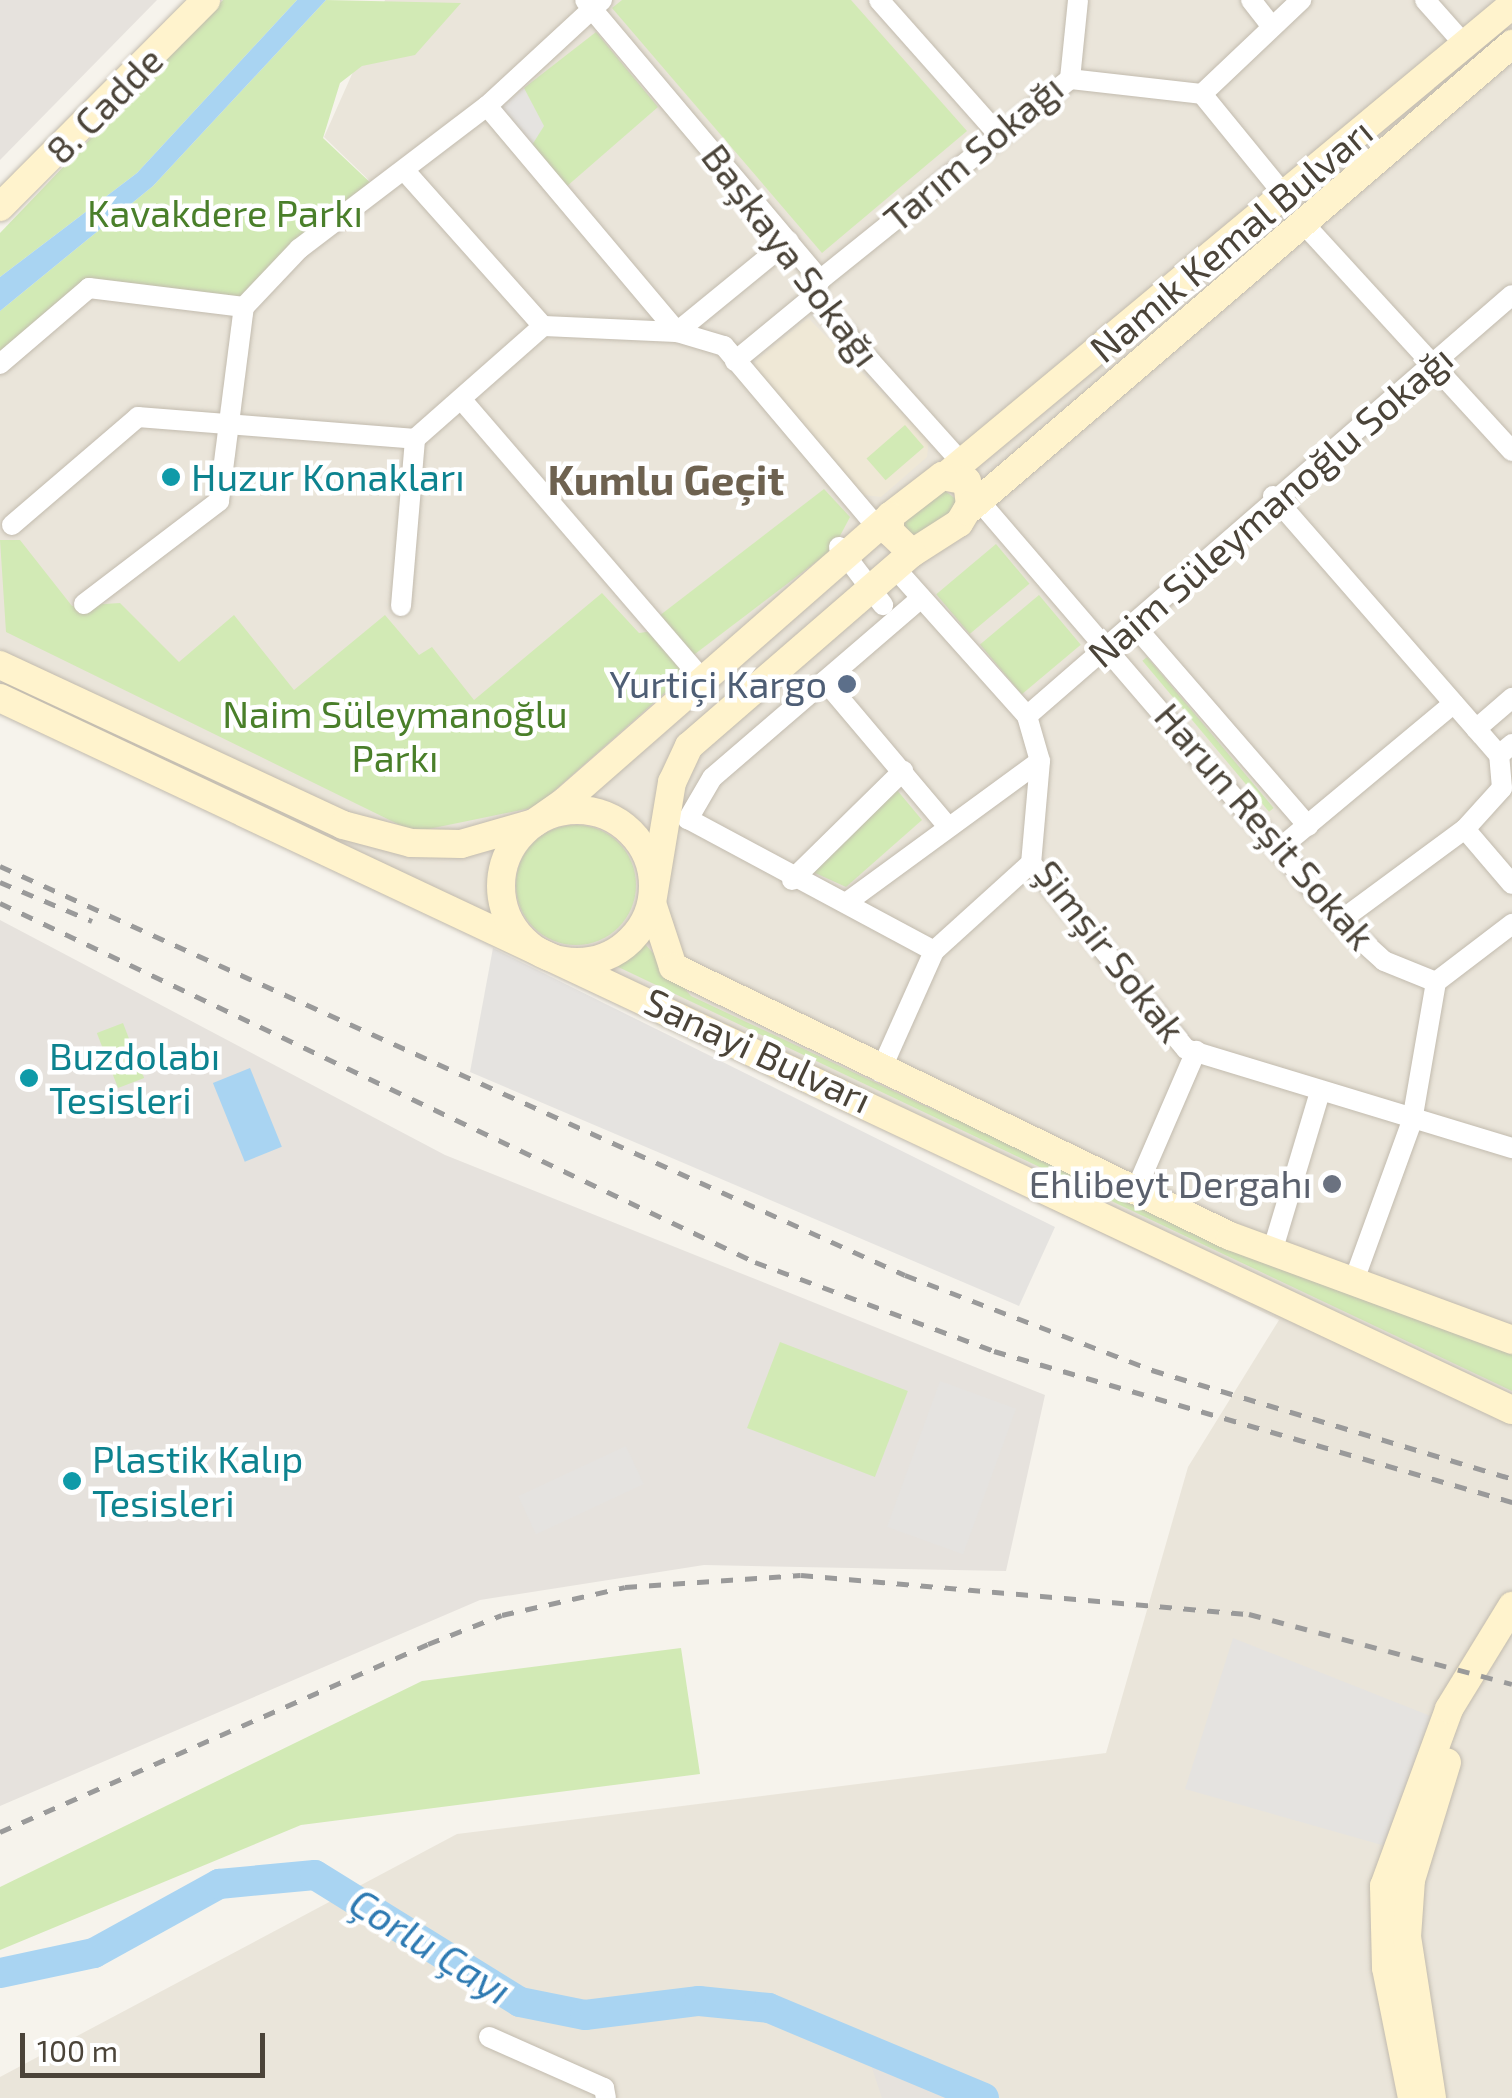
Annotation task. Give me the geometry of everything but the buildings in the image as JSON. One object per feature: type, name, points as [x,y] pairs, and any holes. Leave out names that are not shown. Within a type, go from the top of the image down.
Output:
[{"type":"main road","name":"8. Cadde","points":[[0,207],[206,0]]},
{"type":"main road","name":"Namık Kemal Bulvarı","points":[[534,823],[705,683],[844,554],[956,469],[1512,5]]},
{"type":"main road","name":"Namık Kemal Bulvarı","points":[[652,903],[672,782],[689,746],[878,597],[903,560],[974,507],[1512,44]]},
{"type":"main road","points":[[956,469],[967,482],[974,507]]},
{"type":"main road","points":[[884,522],[903,560]]},
{"type":"main road","points":[[0,664],[369,835],[461,844],[534,823],[584,810],[620,824],[646,852],[652,903],[636,933],[610,955],[543,954],[507,916],[501,891],[504,865],[534,823]]},
{"type":"main road","name":"Sanayi Bulvarı","points":[[0,698],[1512,1410]]},
{"type":"main road","name":"Sanayi Bulvarı","points":[[652,903],[673,967],[880,1072],[1135,1192],[1272,1252],[1512,1340]]},
{"type":"main road","points":[[1421,2093],[1386,1968],[1384,1886],[1450,1709],[1512,1606]]},
{"type":"main road","points":[[1421,2093],[1407,1937],[1411,1880],[1464,1716],[1512,1640]]},
{"type":"street","points":[[879,0],[998,134]]},
{"type":"street","name":"Tarım Sokağı","points":[[735,362],[998,134],[1070,79],[1078,0]]},
{"type":"street","points":[[1251,0],[1272,26]]},
{"type":"street","points":[[1202,94],[1301,0]]},
{"type":"street","points":[[1425,0],[1465,45]]},
{"type":"street","points":[[84,604],[218,501],[235,427],[244,307],[300,249],[487,106],[593,3]]},
{"type":"street","name":"Başkaya Sokağı","points":[[593,3],[788,241],[816,289],[956,469]]},
{"type":"street","points":[[1070,79],[1202,94],[1286,196]]},
{"type":"street","points":[[487,106],[677,332]]},
{"type":"street","points":[[404,170],[543,326]]},
{"type":"street","points":[[1304,224],[1436,359],[1512,451]]},
{"type":"street","points":[[677,332],[788,241]]},
{"type":"street","points":[[0,364],[89,288],[244,307]]},
{"type":"street","name":"Naim Süleymanoğlu Sokağı","points":[[1028,716],[1111,647],[1273,496],[1512,295]]},
{"type":"street","points":[[12,525],[138,417],[415,439],[543,326],[677,332],[724,346],[884,522]]},
{"type":"street","points":[[462,400],[705,683]]},
{"type":"street","points":[[402,606],[415,439]]},
{"type":"street","points":[[1273,496],[1476,729],[1506,749],[1502,788],[1464,829],[1340,921]]},
{"type":"street","name":"Harun Reşit Sokak","points":[[974,507],[1111,647],[1340,921],[1384,961],[1436,982]]},
{"type":"street","points":[[844,554],[878,597]]},
{"type":"street","name":"Şimşir Sokak","points":[[903,560],[920,599],[1028,716],[1040,761],[1031,863],[1196,1052],[1412,1121],[1512,1148]]},
{"type":"street","points":[[920,599],[712,778],[688,819],[792,880],[850,900],[934,951]]},
{"type":"street","name":"Harun Reşit Sokak","points":[[1134,625],[1308,826]]},
{"type":"street","points":[[825,680],[946,824]]},
{"type":"street","points":[[1476,729],[1512,698]]},
{"type":"street","points":[[1280,848],[1454,703]]},
{"type":"street","points":[[850,900],[946,824],[1040,761]]},
{"type":"street","points":[[792,880],[903,771]]},
{"type":"street","points":[[1464,829],[1512,884]]},
{"type":"street","points":[[880,1072],[934,951],[1031,863]]},
{"type":"street","points":[[1352,1283],[1412,1121],[1436,982],[1512,924]]},
{"type":"street","points":[[1135,1192],[1196,1052]]},
{"type":"street","points":[[1272,1252],[1320,1092]]},
{"type":"street","points":[[488,2037],[604,2088],[606,2098]]},
{"type":"shaded area","points":[[0,0],[157,0],[0,160]]},
{"type":"shaded area","points":[[385,0],[1512,0],[1512,2098],[0,2098],[0,2077],[457,1834],[1106,1753],[1188,1467],[1279,1320],[111,750],[0,649],[0,366],[87,285],[244,303],[376,187],[324,137]]},
{"type":"shaded area","points":[[524,88],[544,126],[532,145],[501,107]]},
{"type":"shaded area","points":[[808,318],[929,440],[927,457],[881,497],[857,494],[755,377],[755,361]]},
{"type":"shaded area","points":[[0,920],[445,1155],[1045,1395],[1006,1571],[704,1565],[480,1600],[0,1806]]},
{"type":"shaded area","points":[[493,948],[1055,1227],[1019,1306],[470,1072]]},
{"type":"shaded area","points":[[940,1381],[1016,1409],[963,1554],[887,1527]]},
{"type":"shaded area","points":[[626,1446],[644,1484],[536,1534],[518,1496]]},
{"type":"shaded area","points":[[1233,1638],[1438,1719],[1389,1847],[1185,1789]]},
{"type":"shaded area","points":[[871,2065],[952,2098],[882,2098]]},
{"type":"green space","points":[[223,0],[297,0],[137,173],[0,277],[0,233]]},
{"type":"green space","name":"Kavakdere Parkı","points":[[326,0],[461,3],[415,55],[362,66],[340,83],[323,138],[375,187],[303,234],[244,301],[87,284],[0,358],[0,311],[153,186]]},
{"type":"green space","points":[[622,0],[851,0],[967,131],[822,253],[612,8]]},
{"type":"green space","points":[[596,32],[658,107],[566,187],[532,145],[524,88]]},
{"type":"green space","points":[[905,425],[924,447],[886,480],[867,458]]},
{"type":"green space","points":[[824,489],[850,517],[833,549],[691,657],[659,616]]},
{"type":"green space","points":[[944,490],[957,500],[949,516],[912,543],[898,526]]},
{"type":"green space","name":"Naim Süleymanoğlu Parkı","points":[[0,540],[20,540],[72,606],[120,603],[179,662],[234,615],[294,690],[385,615],[419,655],[432,647],[474,700],[602,593],[639,633],[653,631],[685,675],[536,807],[414,832],[6,632]]},
{"type":"green space","points":[[996,544],[1029,584],[970,634],[936,594]]},
{"type":"green space","points":[[1039,595],[1081,645],[1022,694],[980,644]]},
{"type":"green space","points":[[1147,657],[1274,808],[1269,812],[1142,661]]},
{"type":"green space","points":[[897,790],[922,820],[846,887],[813,872]]},
{"type":"green space","points":[[576,825],[599,830],[618,843],[631,862],[636,885],[631,908],[618,927],[599,940],[576,945],[553,940],[534,927],[521,908],[516,885],[521,862],[534,843],[553,830]]},
{"type":"green space","points":[[645,944],[691,996],[923,1105],[1512,1352],[1512,1391],[614,965]]},
{"type":"green space","points":[[123,1023],[144,1078],[118,1088],[97,1033]]},
{"type":"green space","points":[[780,1342],[908,1391],[875,1477],[747,1428]]},
{"type":"green space","points":[[681,1648],[700,1774],[301,1825],[0,1950],[0,1887],[422,1681]]},
{"type":"water","points":[[297,0],[326,0],[153,186],[0,311],[0,277],[137,173]]},
{"type":"water","points":[[250,1068],[282,1147],[245,1162],[213,1083]]},
{"type":"waterway","name":"Çorlu Çayı","points":[[0,1973],[94,1953],[219,1884],[315,1875],[520,2002],[585,2015],[699,2001],[769,2008],[984,2098]]},
{"type":"railway","points":[[0,866],[905,1275],[1152,1370],[1512,1479]]},
{"type":"railway","points":[[0,882],[92,921]]},
{"type":"railway","points":[[0,903],[755,1262],[994,1351],[1512,1502]]},
{"type":"railway","points":[[0,1832],[428,1644],[502,1615],[625,1587],[801,1575],[1249,1614],[1512,1684]]},
{"type":"place","name":"Huzur Konakları","points":[[171,477]]},
{"type":"place","name":"Yurtiçi Kargo","points":[[847,684]]},
{"type":"place","name":"Buzdolabı Tesisleri","points":[[29,1078]]},
{"type":"place","name":"Ehlibeyt Dergahı","points":[[1332,1184]]},
{"type":"place","name":"Plastik Kalıp Tesisleri","points":[[72,1481]]},
{"type":"district","name":"Kumlu Geçit","points":[[666,478]]}]
